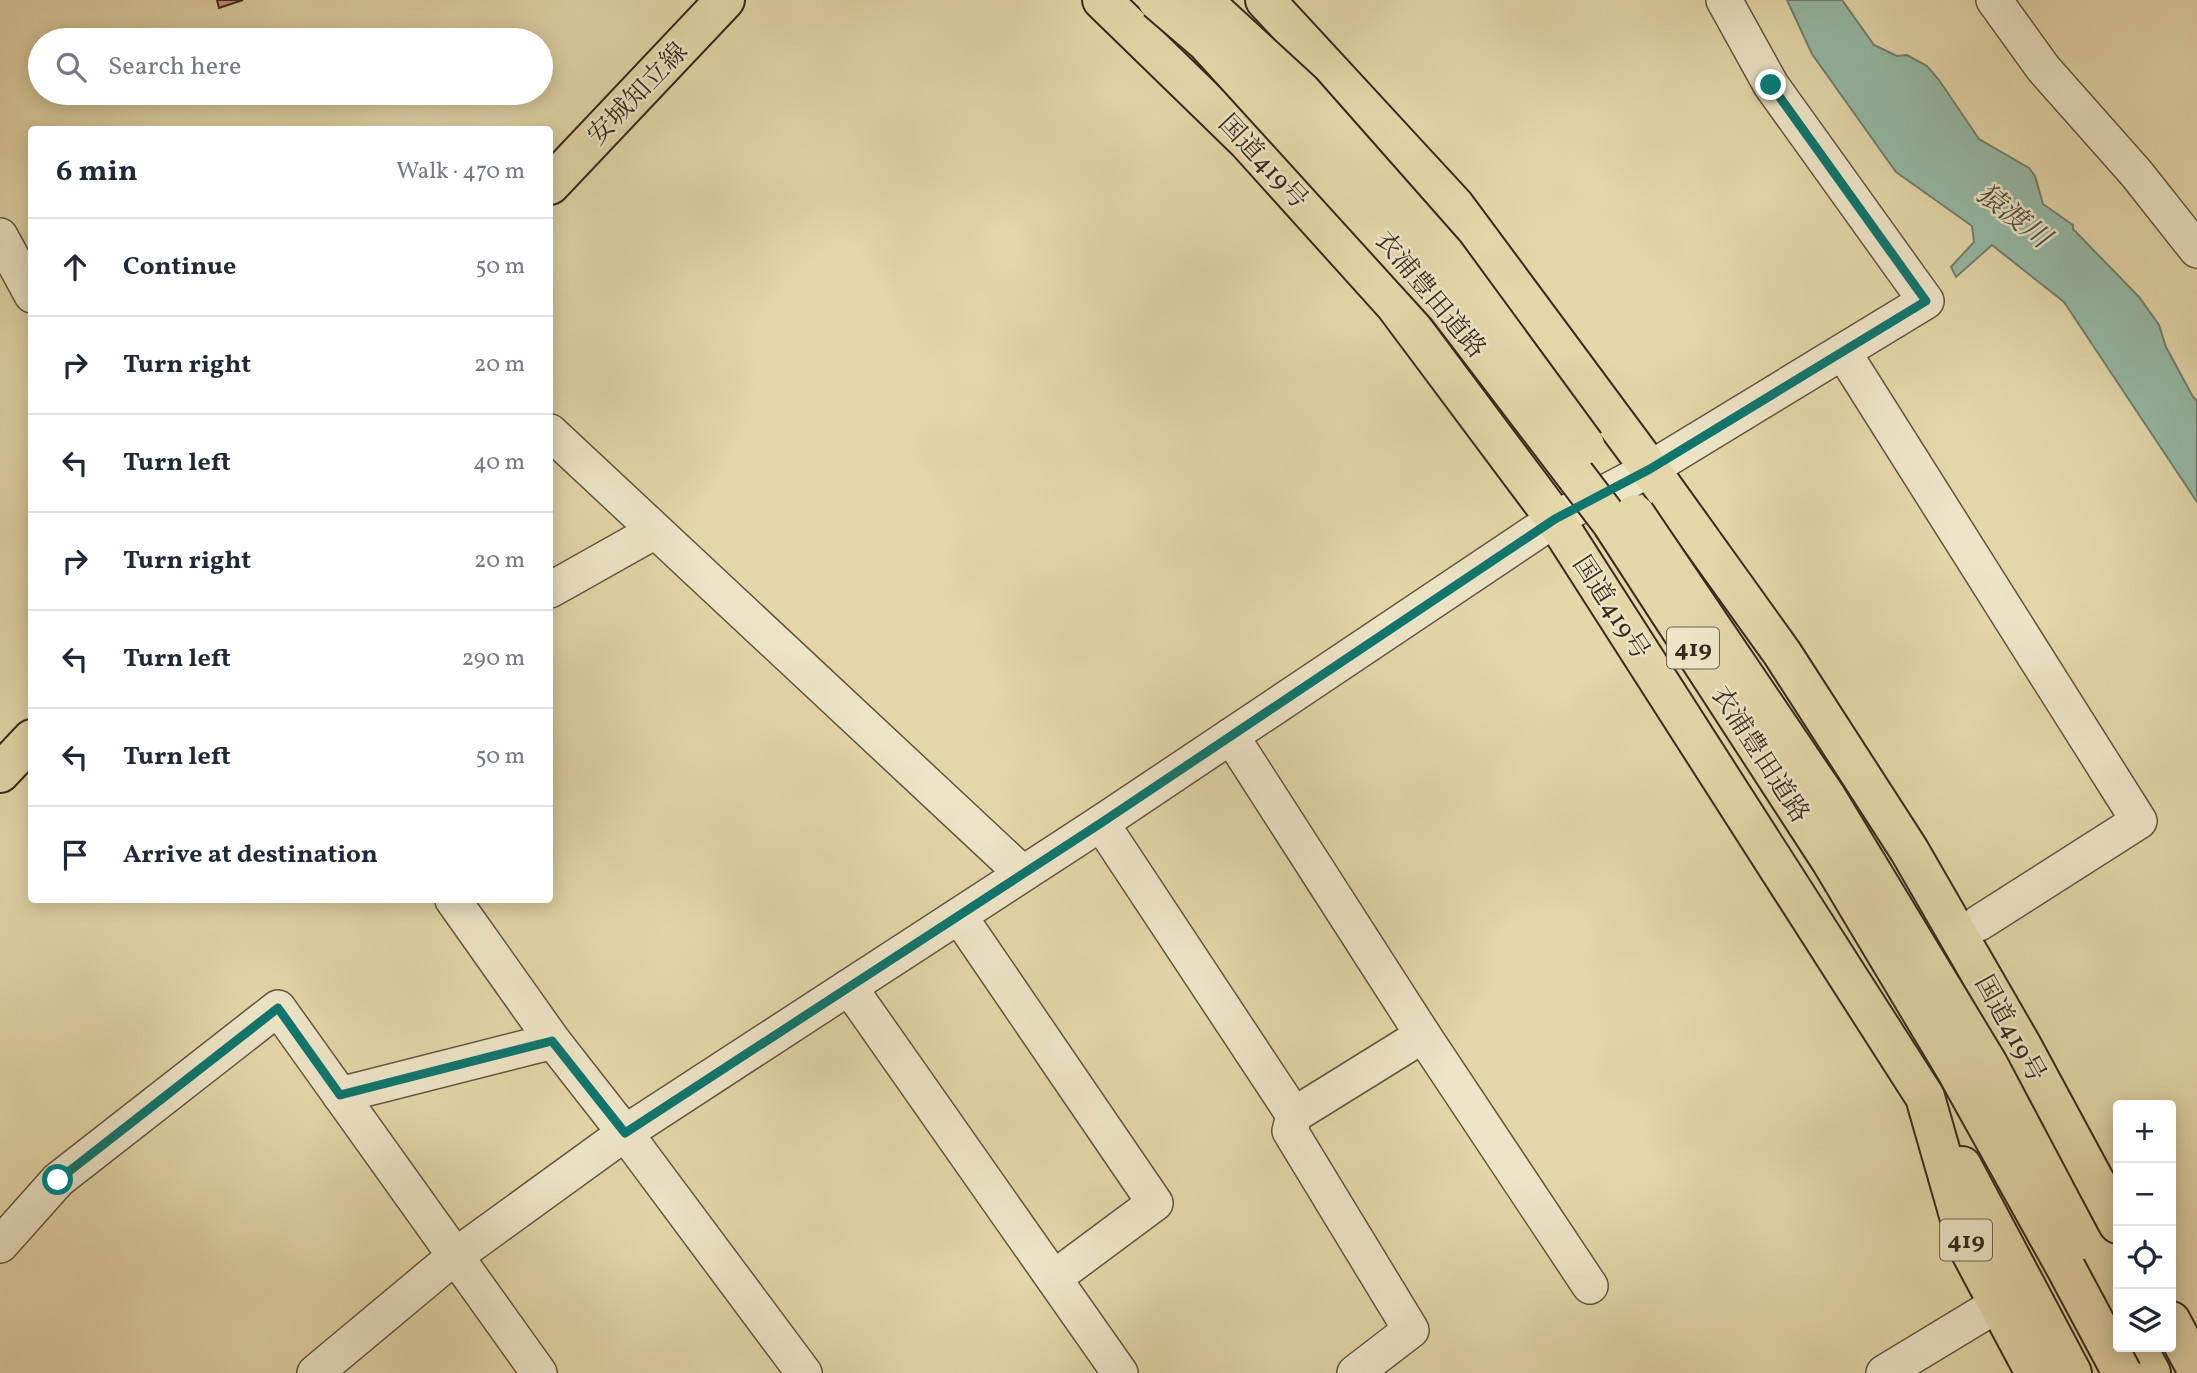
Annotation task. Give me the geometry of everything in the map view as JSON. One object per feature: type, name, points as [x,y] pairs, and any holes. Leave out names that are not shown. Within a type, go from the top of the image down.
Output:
[{"type":"main road","name":"安城知立線","points":[[553,182],[725,0]]},
{"type":"main road","name":"国道419号","points":[[1102,0],[1248,142],[1395,305],[1555,519],[1925,1097],[1968,1247],[2035,1373]]},
{"type":"main road","name":"衣浦豊田道路","points":[[1157,0],[1206,42],[1447,307],[1611,522],[1830,861],[1956,1069],[2122,1373]]},
{"type":"main road","name":"衣浦豊田道路","points":[[1202,0],[1302,92],[1445,254],[1659,547],[1827,798],[1974,1041],[2113,1302]]},
{"type":"main road","name":"国道419号","points":[[1265,0],[1455,206],[1650,469],[1782,653],[1909,850],[2022,1046],[2113,1215]]},
{"type":"main road","points":[[0,773],[28,743]]},
{"type":"main road","name":"419","points":[[1925,1097],[2072,1373]]},
{"type":"main road","points":[[2176,1330],[2197,1370]]},
{"type":"main road","points":[[2140,1352],[2151,1373]]},
{"type":"street","points":[[315,1373],[454,1257],[625,1133],[1101,823],[1555,519],[1650,469],[1926,301],[1771,85],[1724,0]]},
{"type":"street","points":[[1994,0],[2043,68],[2136,173],[2197,250]]},
{"type":"street","points":[[0,236],[28,288]]},
{"type":"street","points":[[1843,352],[2139,821],[1979,923]]},
{"type":"street","points":[[553,435],[1022,873]]},
{"type":"street","points":[[553,588],[655,531]]},
{"type":"street","points":[[1231,736],[1423,1035],[1590,1286]]},
{"type":"street","points":[[1101,823],[1294,1115]]},
{"type":"street","points":[[455,903],[552,1041],[625,1133],[804,1373]]},
{"type":"street","points":[[959,916],[1155,1203],[1054,1278]]},
{"type":"street","points":[[849,987],[1120,1373]]},
{"type":"street","points":[[0,1245],[58,1180],[278,1008],[539,1373]]},
{"type":"street","points":[[1355,1373],[1411,1330],[1290,1131],[1294,1115],[1423,1035]]},
{"type":"street","points":[[340,1095],[552,1041]]},
{"type":"street","points":[[1884,1373],[1998,1304]]},
{"type":"water","name":"猿渡川","points":[[1787,0],[1842,0],[1874,45],[1897,56],[1907,55],[1927,66],[1979,139],[2029,168],[2035,176],[2043,204],[2073,225],[2073,229],[2139,297],[2159,325],[2166,347],[2197,401],[2197,502],[2064,302],[1992,245],[1956,277],[1951,267],[1974,242],[1972,226],[1896,172],[1812,54]]},
{"type":"building","points":[[217,0],[243,0],[219,8]]},
{"type":"route","points":[[58,1180],[278,1008],[340,1095],[552,1041],[625,1133],[1101,823],[1555,519],[1650,469],[1926,301],[1771,85]]}]
